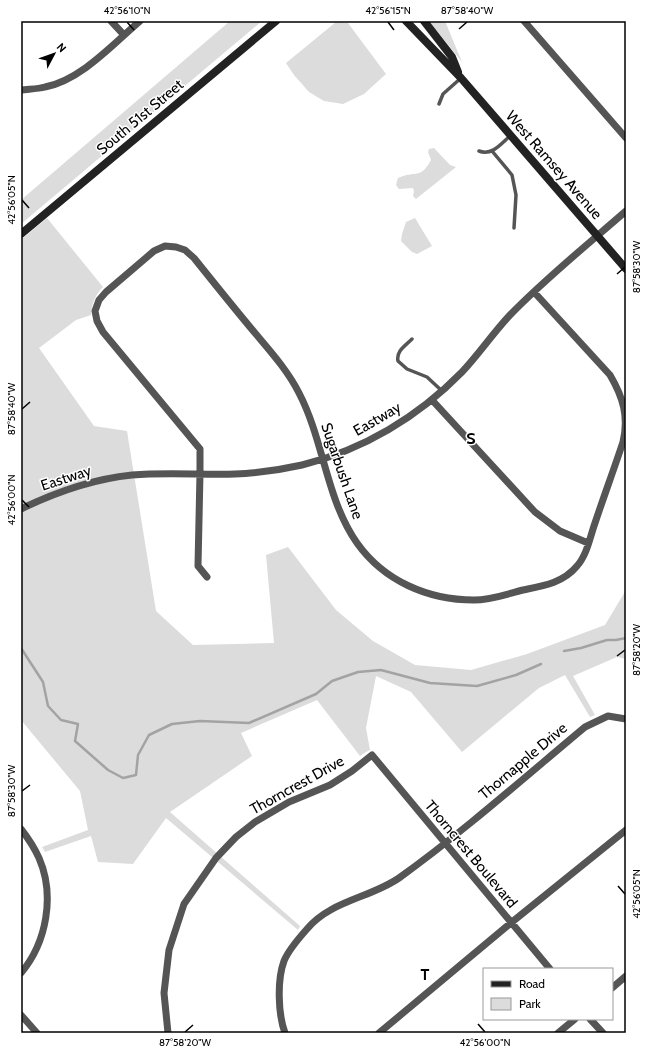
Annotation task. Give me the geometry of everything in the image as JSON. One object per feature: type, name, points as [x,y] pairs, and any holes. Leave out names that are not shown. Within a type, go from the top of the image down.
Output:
[{"type":"street","points":[[112,21],[124,35]]},
{"type":"street","points":[[21,90],[46,87],[65,81],[82,70],[140,21]]},
{"type":"street","name":"South 51st Street","points":[[21,234],[276,21]]},
{"type":"street","name":"West Ramsey Avenue","points":[[406,21],[461,78],[626,269]]},
{"type":"street","name":"West Ramsey Avenue","points":[[424,21],[452,57],[461,78]]},
{"type":"street","points":[[524,21],[626,138]]},
{"type":"street","name":"Eastway","points":[[21,510],[59,492],[102,480],[130,475],[163,473],[235,474],[274,470],[323,459],[353,448],[386,432],[432,400],[463,371],[510,316],[534,292],[626,211]]},
{"type":"street","name":"Sugarbush Lane","points":[[200,473],[200,449],[103,332],[97,321],[95,310],[99,300],[106,292],[154,251],[165,246],[185,250],[194,258],[286,371],[302,399],[309,417],[346,526],[357,544],[373,562],[392,577],[422,592],[439,596],[476,600],[559,581],[569,574],[582,560],[623,442],[626,431],[626,415],[624,402],[618,387],[610,375],[534,292]]},
{"type":"street","points":[[432,400],[535,512],[560,531],[588,543]]},
{"type":"street","points":[[200,473],[198,566],[207,577]]},
{"type":"street","name":"Thornapple Drive","points":[[285,1033],[280,1014],[279,985],[284,961],[308,927],[328,912],[375,892],[398,879],[585,727],[608,716],[626,719]]},
{"type":"street","name":"Thorncrest Boulevard","points":[[372,755],[549,968]]},
{"type":"street","name":"Thorncrest Drive","points":[[168,1033],[164,993],[169,950],[184,904],[216,858],[236,837],[255,822],[289,802],[330,785],[352,771],[372,755]]},
{"type":"street","points":[[21,829],[28,838],[39,858],[45,878],[48,902],[44,927],[37,949],[32,959],[21,973]]},
{"type":"street","points":[[379,1033],[512,922],[626,830]]},
{"type":"street","points":[[613,987],[626,976]]},
{"type":"street","points":[[21,1015],[37,1033]]},
{"type":"street","points":[[558,1033],[574,1020]]},
{"type":"street","points":[[591,1020],[603,1033]]},
{"type":"lane","points":[[439,104],[443,94],[461,78]]},
{"type":"lane","points":[[479,151],[492,151],[510,136]]},
{"type":"lane","points":[[492,151],[512,175],[516,195],[514,228]]},
{"type":"lane","points":[[412,339],[401,349],[398,354],[398,361],[407,369],[427,377],[442,390]]},
{"type":"green space","points":[[230,21],[262,21],[21,224],[21,200]]},
{"type":"green space","points":[[429,21],[445,21],[462,62]]},
{"type":"green space","points":[[336,22],[348,23],[386,74],[364,94],[343,104],[324,101],[309,92],[286,63]]},
{"type":"green space","points":[[434,148],[450,165],[456,167],[416,199],[413,196],[413,188],[399,189],[396,185],[398,178],[417,174],[424,170],[431,160],[428,152],[429,149]]},
{"type":"green space","points":[[47,218],[103,287],[94,300],[91,315],[76,320],[39,348],[94,426],[127,431],[156,611],[193,645],[274,643],[266,555],[288,547],[336,610],[373,641],[415,665],[471,670],[527,654],[605,625],[626,590],[626,659],[617,657],[573,676],[595,715],[590,717],[565,675],[539,688],[462,752],[411,692],[376,676],[366,728],[370,750],[360,756],[317,700],[241,733],[252,756],[170,812],[300,926],[298,930],[166,818],[133,864],[98,862],[91,836],[45,852],[42,847],[88,830],[80,791],[21,720],[21,240]]},
{"type":"green space","points":[[415,218],[432,246],[417,254],[412,252],[401,241],[406,222]]},
{"type":"waterway","points":[[564,651],[581,648],[607,640],[626,638]]},
{"type":"waterway","points":[[21,648],[43,682],[48,706],[61,720],[78,724],[75,741],[108,770],[123,778],[136,775],[138,755],[149,735],[172,724],[200,721],[249,723],[316,694],[332,681],[358,672],[381,670],[430,683],[477,686],[516,675],[541,664]]},
{"type":"district","name":"S","points":[[471,438]]},
{"type":"district","name":"T","points":[[425,974]]}]
